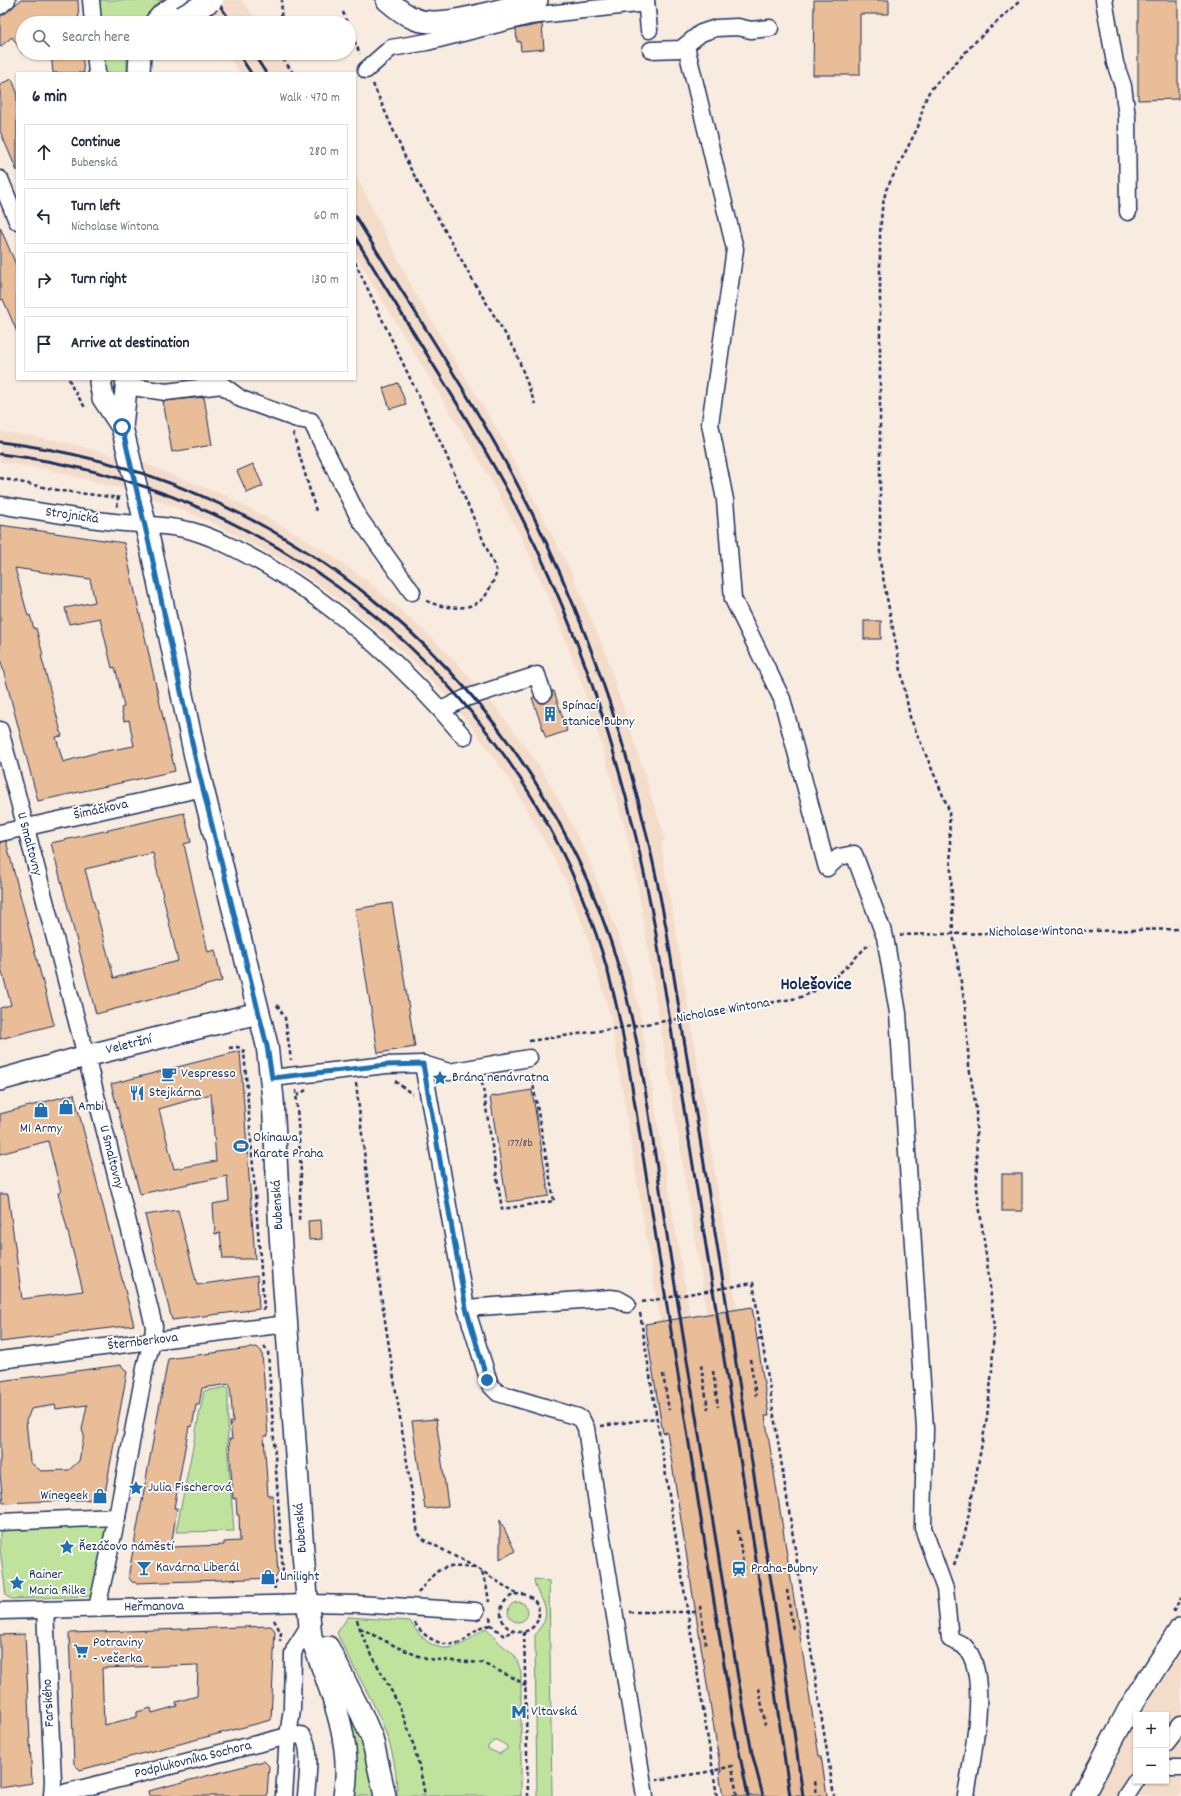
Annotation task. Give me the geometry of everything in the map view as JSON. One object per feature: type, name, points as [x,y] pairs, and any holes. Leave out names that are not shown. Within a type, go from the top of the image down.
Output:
[{"type":"main road","points":[[161,16],[212,0]]},
{"type":"main road","points":[[387,0],[416,20],[432,23],[453,20],[537,0]]},
{"type":"main road","points":[[139,72],[140,60]]},
{"type":"main road","name":"Bubenská","points":[[99,380],[103,398],[122,427],[203,788],[267,1046],[272,1078],[280,1233],[309,1626],[311,1637],[334,1700],[342,1732],[346,1763],[345,1794]]},
{"type":"main road","points":[[122,427],[126,383]]},
{"type":"main road","name":"Veletržní","points":[[0,1080],[86,1056],[258,1013]]},
{"type":"main road","name":"Bubenská","points":[[308,1603],[336,1666],[362,1715],[372,1738],[382,1791]]},
{"type":"main road","points":[[1083,1796],[1129,1709],[1181,1628]]},
{"type":"street","points":[[0,6],[7,0]]},
{"type":"street","points":[[91,0],[92,16]]},
{"type":"street","points":[[1104,0],[1115,63],[1123,86],[1127,116],[1128,212]]},
{"type":"street","points":[[366,70],[391,48],[427,42],[530,16],[646,2],[649,30]]},
{"type":"street","points":[[651,50],[662,51],[681,49],[701,33],[716,28],[738,27],[751,30],[770,28]]},
{"type":"street","points":[[686,46],[735,249],[710,424],[725,500],[733,599],[782,699],[827,868],[839,857],[854,854],[885,937],[898,1013],[925,1429],[924,1528],[945,1589],[950,1639],[964,1646],[973,1662],[979,1693],[977,1728],[966,1796]]},
{"type":"street","points":[[96,60],[97,72]]},
{"type":"street","points":[[0,179],[16,219]]},
{"type":"street","points":[[126,383],[166,392],[222,385],[241,400],[288,416],[311,421],[359,518],[412,592]]},
{"type":"street","name":"Strojnická","points":[[0,505],[114,522],[176,528],[205,536],[238,550],[280,574],[331,608],[364,634],[441,710],[464,737]]},
{"type":"street","points":[[441,710],[466,698],[537,675],[543,694]]},
{"type":"street","name":"U Smaltovny","points":[[0,730],[86,1056],[154,1326],[153,1340],[146,1363],[117,1517]]},
{"type":"street","name":"Šimáčkova","points":[[0,833],[203,788]]},
{"type":"street","points":[[272,1078],[386,1065],[423,1064],[449,1072],[529,1058]]},
{"type":"street","points":[[423,1064],[466,1308],[487,1380],[493,1390],[498,1393],[578,1417],[582,1420],[586,1428],[643,1789]]},
{"type":"street","points":[[466,1308],[610,1298],[618,1299],[635,1306]]},
{"type":"street","name":"Šternberkova","points":[[0,1360],[287,1324]]},
{"type":"street","points":[[0,1522],[117,1517],[97,1608]]},
{"type":"street","name":"Heřmanova","points":[[0,1611],[308,1603],[476,1611]]},
{"type":"street","name":"Farského","points":[[45,1610],[53,1780],[52,1796]]},
{"type":"street","points":[[284,1796],[288,1736],[292,1709],[293,1654],[295,1648],[309,1626]]},
{"type":"street","points":[[1169,1739],[1181,1724]]},
{"type":"street","points":[[288,1736],[301,1735],[305,1738],[308,1749],[306,1796]]},
{"type":"street","name":"Podplukovníka Sochora","points":[[52,1796],[288,1736]]},
{"type":"street","points":[[1169,1768],[1181,1768]]},
{"type":"path","points":[[281,16],[282,0]]},
{"type":"path","points":[[945,1589],[965,1534],[970,1510],[987,1417],[992,1370],[994,1327],[977,1189],[976,1109],[968,1066],[965,1006],[953,934],[949,810],[910,717],[880,562],[880,233],[882,209],[886,190],[918,127],[924,103],[930,90],[976,40],[1021,0]]},
{"type":"path","points":[[343,12],[344,16]]},
{"type":"path","points":[[356,45],[409,166],[472,279],[515,350],[535,404]]},
{"type":"path","points":[[284,60],[292,72]]},
{"type":"path","points":[[356,264],[444,450],[498,572],[485,596],[467,607],[435,605],[412,592]]},
{"type":"path","points":[[69,380],[72,387],[87,410]]},
{"type":"path","points":[[288,416],[316,511]]},
{"type":"path","points":[[0,478],[62,491],[118,498]]},
{"type":"path","name":"Nicholase Wintona","points":[[527,1042],[653,1023],[798,998],[814,993],[827,984],[867,946],[885,937],[896,935],[1181,929]]},
{"type":"path","points":[[229,1048],[238,1047],[244,1051],[264,1308],[261,1313]]},
{"type":"path","points":[[479,1067],[502,1209],[554,1201],[529,1058]]},
{"type":"path","points":[[389,1077],[418,1099],[420,1108],[430,1107]]},
{"type":"path","points":[[349,1082],[363,1080]]},
{"type":"path","points":[[356,1081],[380,1295],[418,1533],[423,1539],[476,1568],[516,1594],[529,1596],[538,1606],[539,1619],[530,1629],[524,1632],[512,1631],[507,1628],[501,1617],[502,1606],[505,1600],[516,1594]]},
{"type":"path","points":[[299,1228],[301,1173],[296,1097],[312,1087]]},
{"type":"path","points":[[717,1796],[656,1418],[649,1356],[635,1306],[752,1283],[834,1796]]},
{"type":"path","points":[[757,1340],[761,1339]]},
{"type":"path","points":[[264,1346],[268,1352],[283,1573]]},
{"type":"path","points":[[750,1359],[756,1396]]},
{"type":"path","points":[[701,1366],[708,1409]]},
{"type":"path","points":[[713,1371],[718,1407]]},
{"type":"path","points":[[663,1374],[669,1410]]},
{"type":"path","points":[[586,1428],[656,1418]]},
{"type":"path","points":[[738,1530],[744,1570]]},
{"type":"path","points":[[437,1570],[449,1566],[476,1568]]},
{"type":"path","points":[[787,1590],[793,1630]]},
{"type":"path","points":[[700,1606],[706,1644]]},
{"type":"path","points":[[614,1612],[697,1612]]},
{"type":"path","points":[[356,1617],[368,1649],[398,1703],[413,1745],[425,1796]]},
{"type":"path","points":[[413,1618],[424,1635],[434,1641],[446,1643],[459,1643],[480,1627],[491,1625]]},
{"type":"path","points":[[359,1628],[410,1653],[426,1659],[482,1664],[516,1678],[526,1686]]},
{"type":"path","points":[[524,1632],[528,1796]]},
{"type":"path","points":[[759,1688],[765,1725]]},
{"type":"path","points":[[643,1789],[732,1766],[735,1795]]},
{"type":"path","points":[[815,1781],[817,1796]]},
{"type":"shaded area","points":[[189,0],[242,0],[254,16],[201,16]]},
{"type":"shaded area","points":[[231,60],[286,60],[295,72],[239,72]]},
{"type":"shaded area","points":[[356,175],[413,289],[503,440],[570,569],[605,651],[664,835],[665,839],[662,843],[663,860],[675,925],[737,1309],[752,1307],[769,1416],[765,1417],[819,1756],[821,1756],[827,1796],[723,1796],[719,1772],[721,1771],[667,1432],[663,1433],[645,1324],[660,1321],[610,1016],[587,936],[566,882],[511,782],[472,727],[442,691],[413,661],[351,607],[284,561],[211,522],[134,492],[54,471],[0,462],[0,432],[60,441],[143,463],[224,495],[299,535],[370,583],[434,640],[464,671],[497,709],[537,762],[561,804],[584,848],[615,926],[629,967],[639,1010],[690,1316],[707,1314],[638,888],[629,844],[602,746],[579,676],[554,610],[521,537],[484,468],[356,257]]},
{"type":"shaded area","points":[[1181,1652],[1181,1796],[1096,1796],[1110,1765],[1133,1729],[1133,1784],[1169,1784],[1169,1712],[1143,1712]]},
{"type":"green space","points":[[95,0],[176,0],[147,16],[96,16]]},
{"type":"green space","points":[[100,60],[127,60],[127,72],[101,72]]},
{"type":"green space","points":[[228,1387],[227,1440],[234,1531],[176,1532],[204,1391]]},
{"type":"green space","points":[[105,1524],[106,1529],[93,1596],[12,1599],[6,1596],[0,1549],[0,1527]]},
{"type":"green space","points":[[534,1579],[549,1581],[552,1796],[537,1796],[535,1636],[545,1619],[546,1613],[544,1602],[537,1590]]},
{"type":"green space","points":[[518,1602],[525,1605],[528,1612],[525,1619],[518,1622],[511,1619],[508,1612],[511,1605]]},
{"type":"green space","points":[[348,1617],[410,1621],[415,1629],[427,1641],[433,1645],[448,1648],[466,1642],[486,1628],[514,1655],[521,1672],[521,1796],[397,1796],[396,1772],[392,1751],[385,1730],[377,1711],[337,1633]],"holes":[[[495,1741],[499,1741],[507,1746],[507,1749],[499,1754],[488,1749],[488,1746]]]},
{"type":"green space","points":[[332,1673],[355,1711],[376,1796],[353,1796]]},
{"type":"building","points":[[21,0],[78,0],[79,16],[16,16],[16,43],[12,37],[0,47],[0,17]]},
{"type":"building","points":[[814,0],[889,0],[889,14],[860,14],[860,75],[813,75]]},
{"type":"building","points":[[1138,0],[1178,0],[1178,99],[1138,100]]},
{"type":"building","points":[[542,24],[544,49],[521,51],[520,41],[517,42],[516,29]]},
{"type":"building","points":[[52,60],[83,60],[84,72],[53,72]]},
{"type":"building","points":[[12,79],[16,89],[16,169],[0,131],[0,84]]},
{"type":"building","points":[[0,227],[16,265],[16,330],[3,299],[0,300]]},
{"type":"building","points":[[398,383],[406,404],[390,409],[383,388]]},
{"type":"building","points":[[204,397],[212,445],[172,452],[163,401]]},
{"type":"building","points":[[253,464],[263,486],[247,493],[237,471]]},
{"type":"building","points":[[0,525],[124,543],[175,771],[38,801],[0,658]],"holes":[[[15,568],[90,579],[95,602],[65,608],[69,624],[100,618],[112,668],[115,667],[118,679],[124,707],[121,708],[124,721],[129,720],[134,746],[95,753],[63,762],[56,737],[62,736],[41,655],[43,655],[36,628],[34,629],[30,615],[28,616]]]},
{"type":"building","points":[[864,621],[881,621],[881,639],[864,639]]},
{"type":"building","name":"Spínací stanice Bubny","points":[[552,691],[554,691],[567,731],[546,738],[532,698],[534,697],[541,703],[546,703],[552,696]]},
{"type":"building","points":[[184,813],[191,842],[184,844],[208,952],[215,950],[222,981],[96,1014],[51,843]],"holes":[[[153,853],[178,961],[114,978],[85,869]]]},
{"type":"building","points":[[6,841],[54,1025],[0,1039],[0,1008],[11,1005],[0,964],[0,842]]},
{"type":"building","points":[[392,903],[415,1047],[378,1053],[355,909]]},
{"type":"building","points":[[240,1051],[255,1259],[223,1259],[220,1233],[215,1234],[213,1204],[229,1201],[227,1176],[140,1194],[111,1084]],"holes":[[[211,1094],[216,1161],[174,1169],[159,1109]]]},
{"type":"building","points":[[532,1090],[549,1196],[507,1202],[490,1097]]},
{"type":"building","points":[[74,1094],[134,1325],[0,1342],[0,1194],[8,1194],[22,1299],[83,1291],[58,1193],[61,1192],[48,1141],[0,1154],[0,1114]]},
{"type":"building","points":[[1002,1174],[1022,1174],[1022,1211],[1002,1211]]},
{"type":"building","points":[[178,1210],[197,1285],[257,1276],[259,1309],[172,1320],[145,1215]]},
{"type":"building","points":[[321,1220],[322,1239],[309,1240],[308,1221]]},
{"type":"building","points":[[752,1307],[769,1416],[765,1416],[819,1756],[821,1756],[827,1796],[723,1796],[719,1772],[721,1772],[667,1432],[663,1433],[645,1324]]},
{"type":"building","points":[[257,1347],[262,1352],[268,1436],[264,1436],[268,1496],[273,1496],[278,1574],[275,1578],[137,1583],[132,1582],[129,1578],[168,1359]],"holes":[[[230,1384],[233,1422],[230,1422],[232,1439],[229,1439],[233,1499],[236,1498],[237,1515],[239,1515],[240,1541],[224,1542],[224,1545],[171,1547],[177,1508],[174,1508],[189,1426],[192,1427],[196,1405],[199,1405],[202,1388]]]},
{"type":"building","points":[[121,1365],[127,1372],[104,1499],[3,1503],[0,1474],[0,1381]],"holes":[[[55,1405],[56,1409],[87,1405],[82,1430],[84,1435],[79,1461],[69,1470],[41,1471],[30,1462],[26,1420],[31,1409]]]},
{"type":"building","points":[[436,1419],[448,1506],[425,1509],[412,1421]]},
{"type":"building","points":[[500,1520],[515,1551],[500,1560]]},
{"type":"building","points":[[271,1626],[275,1631],[271,1720],[80,1770],[74,1764],[69,1633]],"holes":[[[198,1665],[197,1696],[176,1702],[177,1706],[152,1713],[151,1708],[137,1712],[137,1717],[104,1725],[102,1668]]]},
{"type":"building","points":[[25,1634],[32,1783],[0,1788],[0,1635]]},
{"type":"building","points":[[264,1761],[269,1766],[267,1796],[149,1796],[148,1791]]},
{"type":"railway","points":[[200,0],[212,16]]},
{"type":"railway","points":[[216,0],[227,16]]},
{"type":"railway","points":[[243,60],[250,72]]},
{"type":"railway","points":[[258,60],[265,72]]},
{"type":"railway","points":[[356,218],[447,363],[491,437],[532,513],[577,613],[614,715],[629,767],[643,820],[666,927],[786,1675],[803,1796]]},
{"type":"railway","points":[[356,239],[482,445],[521,516],[545,565],[586,666],[619,770],[655,928],[754,1546],[790,1796]]},
{"type":"railway","points":[[0,442],[102,461],[198,495],[289,541],[372,599],[446,668],[511,746],[565,833],[606,928],[618,964],[636,1037],[649,1111],[665,1223],[738,1678],[752,1753],[763,1796]]},
{"type":"railway","points":[[0,454],[100,473],[195,506],[284,551],[366,609],[440,677],[504,755],[556,841],[596,934],[603,954],[623,1036],[733,1721],[748,1796]]},
{"type":"place","name":"Spínací stanice Bubny","points":[[550,714]]},
{"type":"place","name":"Vespresso","points":[[169,1074]]},
{"type":"place","name":"Brána nenávratna","points":[[440,1078]]},
{"type":"place","name":"Stejkárna","points":[[137,1093]]},
{"type":"place","name":"Ambi","points":[[66,1107]]},
{"type":"place","name":"M1 Army","points":[[41,1110]]},
{"type":"place","name":"Okinawa Karate Praha","points":[[241,1146]]},
{"type":"place","name":"Julia Fischerová","points":[[136,1488]]},
{"type":"place","name":"Winegeek","points":[[100,1496]]},
{"type":"place","name":"Řezáčovo náměstí","points":[[67,1547]]},
{"type":"place","name":"Kavárna Liberál","points":[[144,1568]]},
{"type":"place","name":"Praha-Bubny","points":[[739,1569]]},
{"type":"place","name":"Unilight","points":[[268,1577]]},
{"type":"place","name":"Rainer Maria Rilke","points":[[17,1583]]},
{"type":"place","name":"Potraviny - večerka","points":[[81,1651]]},
{"type":"place","name":"Vltavská","points":[[519,1712]]},
{"type":"district","name":"Holešovice","points":[[816,985]]},
{"type":"route","points":[[122,427],[196,761],[222,861],[258,1013],[264,1029],[272,1078],[355,1070],[386,1065],[423,1064],[466,1308],[487,1380]]}]
